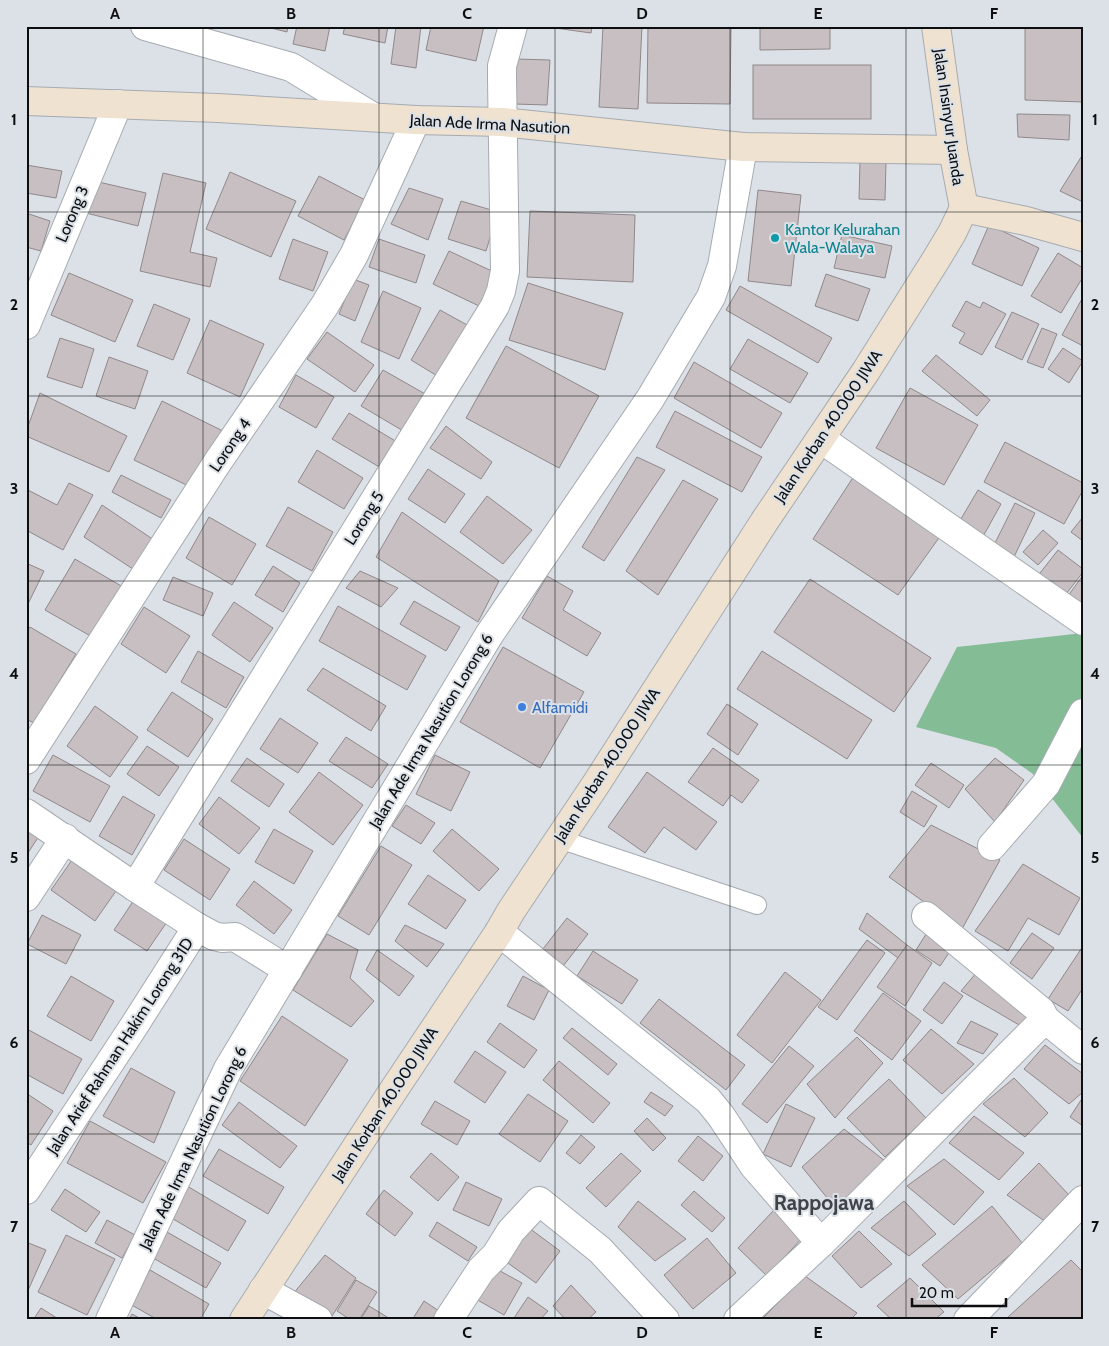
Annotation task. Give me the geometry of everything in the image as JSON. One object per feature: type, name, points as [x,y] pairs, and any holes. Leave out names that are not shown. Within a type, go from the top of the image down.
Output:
[{"type":"street","points":[[145,26],[291,67],[373,117]]},
{"type":"street","name":"Lorong 5","points":[[134,887],[495,306],[501,291],[505,271],[502,66],[513,26]]},
{"type":"street","name":"Jalan Insinyur Juanda","points":[[936,26],[953,150],[964,208]]},
{"type":"street","name":"Jalan Ade Irma Nasution","points":[[26,101],[416,120],[502,122],[743,146],[953,150]]},
{"type":"street","name":"Lorong 3","points":[[26,325],[118,104]]},
{"type":"street","name":"Lorong 4","points":[[26,760],[217,463],[325,305],[354,255],[416,120]]},
{"type":"street","name":"Jalan Ade Irma Nasution Lorong 6","points":[[110,1320],[221,1083],[489,635],[660,383],[711,297],[722,266],[743,146]]},
{"type":"street","points":[[964,208],[1026,221],[1083,237]]},
{"type":"street","name":"Jalan Korban 40.000 JIWA","points":[[244,1320],[401,1078],[596,784],[744,552],[822,439],[937,258],[964,208]]},
{"type":"street","points":[[822,439],[1083,621]]},
{"type":"street","points":[[992,846],[1046,784],[1083,713]]},
{"type":"street","points":[[26,813],[134,887],[197,927],[214,936],[222,938],[235,937],[288,970]]},
{"type":"street","points":[[26,896],[65,838]]},
{"type":"street","points":[[926,916],[1041,1011],[1045,1019],[1083,1050]]},
{"type":"street","name":"Jalan Arief Rahman Hakim Lorong 31D","points":[[26,1190],[197,927]]},
{"type":"street","points":[[499,932],[708,1100],[721,1116],[754,1166],[821,1242]]},
{"type":"street","points":[[738,1320],[821,1242],[1045,1019]]},
{"type":"street","points":[[968,1320],[1083,1200]]},
{"type":"street","points":[[448,1320],[481,1270],[496,1255],[511,1231],[539,1201],[600,1250],[665,1320]]},
{"type":"street","points":[[263,1290],[318,1320]]},
{"type":"lane","points":[[559,839],[757,905]]},
{"type":"green space","points":[[1083,633],[1083,838],[1033,774],[996,748],[916,727],[957,647]]},
{"type":"building","points":[[263,26],[288,26],[287,32]]},
{"type":"building","points":[[297,26],[330,26],[325,51],[293,44]]},
{"type":"building","points":[[345,26],[388,26],[385,43],[343,34]]},
{"type":"building","points":[[396,26],[421,26],[416,68],[391,64]]},
{"type":"building","points":[[431,26],[484,26],[476,61],[426,50]]},
{"type":"building","points":[[541,26],[592,26],[591,33]]},
{"type":"building","points":[[603,26],[642,26],[638,109],[599,107]]},
{"type":"building","points":[[648,26],[731,26],[730,104],[647,103]]},
{"type":"building","points":[[760,26],[830,26],[830,49],[760,50]]},
{"type":"building","points":[[1025,26],[1083,26],[1083,102],[1025,100]]},
{"type":"building","points":[[517,59],[550,60],[547,105],[514,104]]},
{"type":"building","points":[[753,65],[871,65],[871,119],[753,119]]},
{"type":"building","points":[[1017,114],[1070,115],[1069,140],[1018,137]]},
{"type":"building","points":[[1083,154],[1083,202],[1060,191]]},
{"type":"building","points":[[860,162],[886,163],[885,200],[859,199]]},
{"type":"building","points":[[26,165],[62,171],[56,198],[26,193]]},
{"type":"building","points":[[230,172],[296,201],[271,257],[206,229]]},
{"type":"building","points":[[163,173],[206,183],[190,252],[217,258],[210,287],[140,271]]},
{"type":"building","points":[[319,176],[365,200],[344,240],[298,216]]},
{"type":"building","points":[[90,180],[146,193],[138,226],[82,212]]},
{"type":"building","points":[[409,188],[443,199],[428,240],[391,224]]},
{"type":"building","name":"Kantor Kelurahan Wala-Walaya","points":[[758,190],[801,195],[791,286],[748,281]]},
{"type":"building","points":[[461,201],[498,212],[486,251],[448,239]]},
{"type":"building","points":[[530,211],[635,215],[633,282],[527,277]]},
{"type":"building","points":[[26,213],[50,221],[41,251],[26,247]]},
{"type":"building","points":[[989,225],[1039,248],[1022,286],[972,264]]},
{"type":"building","points":[[842,235],[892,246],[885,278],[834,268]]},
{"type":"building","points":[[293,239],[328,252],[313,291],[279,279]]},
{"type":"building","points":[[379,239],[425,255],[416,283],[369,267]]},
{"type":"building","points":[[449,251],[496,273],[479,306],[433,284]]},
{"type":"building","points":[[1058,253],[1083,268],[1083,277],[1061,313],[1031,296]]},
{"type":"building","points":[[69,273],[133,300],[115,342],[51,315]]},
{"type":"building","points":[[826,274],[870,289],[858,321],[815,306]]},
{"type":"building","points":[[353,279],[369,285],[355,321],[339,314]]},
{"type":"building","points":[[528,283],[623,313],[605,370],[509,340]]},
{"type":"building","points":[[740,286],[832,338],[818,363],[726,310]]},
{"type":"building","points":[[383,291],[421,308],[399,359],[361,342]]},
{"type":"building","points":[[1083,297],[1083,346],[1062,335]]},
{"type":"building","points":[[966,301],[980,308],[983,302],[1006,314],[982,355],[959,343],[965,333],[952,326]]},
{"type":"building","points":[[154,304],[190,319],[173,360],[137,346]]},
{"type":"building","points":[[440,310],[469,326],[439,377],[411,360]]},
{"type":"building","points":[[1012,312],[1039,324],[1022,360],[995,347]]},
{"type":"building","points":[[210,320],[264,344],[240,397],[187,373]]},
{"type":"building","points":[[1042,328],[1057,334],[1043,368],[1027,362]]},
{"type":"building","points":[[327,332],[374,365],[355,392],[307,359]]},
{"type":"building","points":[[60,338],[94,349],[82,388],[47,377]]},
{"type":"building","points":[[748,339],[808,373],[790,403],[730,369]]},
{"type":"building","points":[[506,346],[599,396],[559,468],[466,418]]},
{"type":"building","points":[[1063,348],[1083,361],[1069,383],[1048,369]]},
{"type":"building","points":[[936,355],[990,400],[977,416],[922,371]]},
{"type":"building","points":[[109,357],[148,371],[135,409],[96,396]]},
{"type":"building","points":[[694,362],[782,413],[761,448],[674,398]]},
{"type":"building","points":[[383,370],[427,395],[405,432],[361,406]]},
{"type":"building","points":[[296,375],[334,397],[316,428],[279,407]]},
{"type":"building","points":[[910,388],[978,425],[944,485],[876,448]]},
{"type":"building","points":[[40,393],[127,436],[109,472],[26,436]]},
{"type":"building","points":[[162,401],[223,431],[195,489],[134,460]]},
{"type":"building","points":[[675,411],[762,457],[742,492],[656,447]]},
{"type":"building","points":[[349,413],[397,442],[381,468],[332,439]]},
{"type":"building","points":[[446,426],[492,462],[481,479],[430,448]]},
{"type":"building","points":[[1005,442],[1083,483],[1083,490],[1064,524],[984,482]]},
{"type":"building","points":[[317,450],[363,478],[344,509],[298,482]]},
{"type":"building","points":[[637,457],[665,470],[604,561],[582,547]]},
{"type":"building","points":[[428,469],[465,494],[445,523],[408,499]]},
{"type":"building","points":[[121,475],[171,500],[161,518],[112,492]]},
{"type":"building","points":[[854,476],[941,535],[898,595],[813,539]]},
{"type":"building","points":[[683,480],[718,499],[658,595],[626,571]]},
{"type":"building","points":[[69,483],[93,495],[63,550],[26,530],[26,489],[57,505]]},
{"type":"building","points":[[978,490],[1001,504],[980,542],[955,529]]},
{"type":"building","points":[[487,496],[532,530],[503,564],[460,532]]},
{"type":"building","points":[[1015,503],[1035,513],[1014,557],[993,547]]},
{"type":"building","points":[[102,505],[154,540],[139,573],[84,537]]},
{"type":"building","points":[[288,507],[333,532],[312,571],[266,546]]},
{"type":"building","points":[[402,512],[499,581],[478,622],[376,557]]},
{"type":"building","points":[[209,517],[256,544],[232,585],[186,558]]},
{"type":"building","points":[[1083,517],[1083,541],[1071,532]]},
{"type":"building","points":[[1043,530],[1058,543],[1038,565],[1023,552]]},
{"type":"building","points":[[1058,550],[1083,569],[1083,572],[1060,602],[1033,582]]},
{"type":"building","points":[[75,559],[123,587],[94,638],[45,610]]},
{"type":"building","points":[[26,563],[44,571],[26,608]]},
{"type":"building","points":[[273,566],[300,583],[283,612],[255,595]]},
{"type":"building","points":[[360,571],[398,588],[381,607],[346,588]]},
{"type":"building","points":[[1083,575],[1083,616],[1063,603]]},
{"type":"building","points":[[547,576],[573,591],[563,610],[601,633],[587,656],[522,618]]},
{"type":"building","points":[[173,577],[213,593],[203,616],[163,600]]},
{"type":"building","points":[[810,579],[931,658],[894,712],[774,632]]},
{"type":"building","points":[[414,601],[460,627],[446,651],[400,624]]},
{"type":"building","points":[[234,602],[273,628],[250,662],[212,635]]},
{"type":"building","points":[[338,606],[426,656],[407,690],[319,641]]},
{"type":"building","points":[[144,607],[190,636],[166,673],[121,644]]},
{"type":"building","points":[[30,627],[76,654],[34,723],[26,719],[26,633]]},
{"type":"building","name":"Alfamidi","points":[[503,647],[584,692],[540,768],[460,722]]},
{"type":"building","points":[[198,651],[244,677],[226,708],[181,682]]},
{"type":"building","points":[[762,651],[872,720],[847,759],[737,689]]},
{"type":"building","points":[[323,668],[386,706],[371,731],[307,690]]},
{"type":"building","points":[[172,692],[213,719],[188,757],[147,730]]},
{"type":"building","points":[[727,704],[758,724],[738,755],[707,734]]},
{"type":"building","points":[[95,706],[138,737],[110,777],[67,746]]},
{"type":"building","points":[[280,718],[318,743],[298,773],[260,749]]},
{"type":"building","points":[[346,737],[388,764],[372,788],[329,761]]},
{"type":"building","points":[[147,746],[179,767],[159,796],[127,774]]},
{"type":"building","points":[[713,748],[759,780],[742,803],[731,795],[723,806],[688,782]]},
{"type":"building","points":[[53,755],[110,786],[90,822],[33,791]]},
{"type":"building","points":[[435,755],[470,772],[451,811],[416,794]]},
{"type":"building","points":[[247,758],[284,784],[269,807],[231,781]]},
{"type":"building","points":[[995,758],[1024,780],[995,822],[965,789]]},
{"type":"building","points":[[931,763],[964,785],[949,808],[915,785]]},
{"type":"building","points":[[319,772],[363,805],[333,845],[289,812]]},
{"type":"building","points":[[647,772],[717,822],[696,850],[664,827],[645,853],[608,827]]},
{"type":"building","points":[[912,791],[937,806],[924,827],[900,812]]},
{"type":"building","points":[[123,796],[155,815],[132,855],[99,836]]},
{"type":"building","points":[[219,797],[260,828],[239,854],[199,824]]},
{"type":"building","points":[[406,805],[435,823],[421,844],[392,826]]},
{"type":"building","points":[[26,823],[41,833],[26,856]]},
{"type":"building","points":[[931,825],[1000,860],[962,929],[889,877]]},
{"type":"building","points":[[274,829],[313,851],[294,884],[255,862]]},
{"type":"building","points":[[452,829],[499,869],[479,891],[433,851]]},
{"type":"building","points":[[184,839],[230,869],[210,900],[164,870]]},
{"type":"building","points":[[381,846],[412,865],[369,935],[338,916]]},
{"type":"building","points":[[72,860],[116,891],[95,921],[51,890]]},
{"type":"building","points":[[1023,864],[1080,898],[1059,935],[1028,918],[1008,951],[975,931]]},
{"type":"building","points":[[428,875],[466,900],[446,929],[408,904]]},
{"type":"building","points":[[254,881],[292,910],[274,934],[236,905]]},
{"type":"building","points":[[136,897],[169,919],[147,951],[114,930]]},
{"type":"building","points":[[867,913],[907,945],[898,958],[859,929]]},
{"type":"building","points":[[42,915],[81,935],[66,964],[27,944]]},
{"type":"building","points":[[567,918],[588,934],[560,970],[539,954]]},
{"type":"building","points":[[405,925],[444,944],[427,967],[395,941]]},
{"type":"building","points":[[928,931],[953,947],[940,966],[916,950]]},
{"type":"building","points":[[1032,933],[1054,948],[1032,979],[1010,963]]},
{"type":"building","points":[[327,934],[358,950],[350,978],[374,1001],[351,1027],[293,990]]},
{"type":"building","points":[[867,940],[885,953],[837,1020],[818,1007]]},
{"type":"building","points":[[907,945],[932,963],[905,1006],[877,987]]},
{"type":"building","points":[[1081,949],[1083,950],[1083,988],[1068,1011],[1048,999]]},
{"type":"building","points":[[377,950],[414,976],[399,996],[366,970]]},
{"type":"building","points":[[593,951],[638,980],[622,1004],[577,976]]},
{"type":"building","points":[[785,972],[821,1000],[772,1063],[737,1035]]},
{"type":"building","points":[[977,972],[1039,1012],[1026,1029],[961,991]]},
{"type":"building","points":[[71,976],[114,1001],[91,1041],[47,1016]]},
{"type":"building","points":[[523,976],[549,990],[534,1020],[507,1006]]},
{"type":"building","points":[[944,982],[963,996],[942,1024],[923,1010]]},
{"type":"building","points":[[883,993],[921,1021],[892,1060],[854,1031]]},
{"type":"building","points":[[659,999],[745,1065],[726,1090],[640,1023]]},
{"type":"building","points":[[282,1016],[348,1060],[305,1126],[240,1081]]},
{"type":"building","points":[[971,1021],[998,1034],[983,1054],[957,1043]]},
{"type":"building","points":[[500,1023],[537,1050],[524,1068],[487,1042]]},
{"type":"building","points":[[572,1028],[617,1064],[608,1075],[563,1038]]},
{"type":"building","points":[[27,1029],[82,1059],[63,1094],[26,1074]]},
{"type":"building","points":[[931,1029],[974,1064],[942,1094],[903,1060]]},
{"type":"building","points":[[857,1037],[883,1063],[835,1118],[807,1084]]},
{"type":"building","points":[[1045,1045],[1083,1074],[1083,1092],[1069,1104],[1024,1069]]},
{"type":"building","points":[[789,1046],[814,1066],[767,1123],[742,1104]]},
{"type":"building","points":[[475,1051],[506,1072],[485,1103],[454,1082]]},
{"type":"building","points":[[559,1061],[610,1103],[593,1123],[543,1080]]},
{"type":"building","points":[[131,1068],[175,1092],[154,1143],[103,1116]]},
{"type":"building","points":[[1014,1078],[1048,1113],[1025,1137],[983,1104]]},
{"type":"building","points":[[889,1079],[926,1118],[885,1157],[847,1118]]},
{"type":"building","points":[[651,1092],[673,1106],[665,1116],[644,1102]]},
{"type":"building","points":[[26,1093],[53,1111],[31,1145],[26,1142]]},
{"type":"building","points":[[528,1094],[568,1121],[540,1162],[499,1134]]},
{"type":"building","points":[[1083,1097],[1083,1126],[1070,1117]]},
{"type":"building","points":[[435,1101],[470,1121],[457,1145],[421,1124]]},
{"type":"building","points":[[239,1102],[297,1146],[280,1168],[222,1125]]},
{"type":"building","points":[[786,1104],[815,1118],[791,1167],[763,1154]]},
{"type":"building","points":[[974,1116],[1024,1153],[999,1180],[949,1143]]},
{"type":"building","points":[[647,1118],[666,1138],[653,1151],[634,1131]]},
{"type":"building","points":[[90,1121],[166,1162],[143,1203],[67,1163]]},
{"type":"building","points":[[844,1129],[885,1161],[837,1210],[802,1167]]},
{"type":"building","points":[[581,1135],[595,1147],[580,1164],[566,1153]]},
{"type":"building","points":[[698,1136],[723,1156],[703,1181],[678,1161]]},
{"type":"building","points":[[219,1149],[284,1187],[268,1214],[203,1176]]},
{"type":"building","points":[[431,1153],[459,1177],[438,1201],[410,1177]]},
{"type":"building","points":[[621,1153],[641,1171],[606,1207],[586,1188]]},
{"type":"building","points":[[944,1159],[984,1192],[954,1225],[907,1186]]},
{"type":"building","points":[[1039,1163],[1069,1195],[1046,1222],[1007,1195]]},
{"type":"building","points":[[466,1182],[502,1199],[489,1226],[453,1210]]},
{"type":"building","points":[[187,1186],[246,1221],[228,1251],[168,1216]]},
{"type":"building","points":[[65,1189],[100,1212],[86,1232],[51,1210]]},
{"type":"building","points":[[384,1190],[413,1213],[395,1236],[366,1214]]},
{"type":"building","points":[[694,1191],[725,1218],[712,1232],[681,1205]]},
{"type":"building","points":[[638,1201],[686,1239],[655,1261],[618,1227]]},
{"type":"building","points":[[904,1201],[936,1234],[909,1256],[871,1228]]},
{"type":"building","points":[[992,1206],[1023,1244],[958,1299],[922,1265]]},
{"type":"building","points":[[775,1209],[804,1236],[767,1276],[738,1248]]},
{"type":"building","points":[[107,1220],[135,1235],[122,1258],[95,1243]]},
{"type":"building","points":[[437,1222],[477,1247],[468,1261],[429,1236]]},
{"type":"building","points":[[529,1228],[560,1251],[536,1283],[505,1261]]},
{"type":"building","points":[[859,1231],[892,1264],[861,1288],[832,1256]]},
{"type":"building","points":[[167,1232],[221,1263],[206,1288],[153,1258]]},
{"type":"building","points":[[66,1235],[115,1259],[87,1315],[38,1292]]},
{"type":"building","points":[[707,1238],[736,1273],[693,1309],[664,1275]]},
{"type":"building","points":[[26,1242],[46,1250],[26,1295]]},
{"type":"building","points":[[325,1255],[356,1278],[332,1316],[293,1294]]},
{"type":"building","points":[[1071,1260],[1083,1272],[1083,1320],[1011,1320],[1008,1317]]},
{"type":"building","points":[[491,1266],[522,1283],[504,1315],[474,1298]]},
{"type":"building","points":[[150,1270],[209,1304],[200,1320],[158,1320],[130,1304]]},
{"type":"building","points":[[805,1276],[857,1313],[850,1320],[761,1320]]},
{"type":"building","points":[[910,1278],[944,1312],[934,1320],[892,1320],[877,1306]]},
{"type":"building","points":[[356,1280],[377,1292],[359,1320],[351,1320],[337,1311]]},
{"type":"building","points":[[571,1285],[596,1312],[587,1320],[566,1320],[553,1306]]},
{"type":"building","points":[[528,1297],[548,1311],[540,1320],[517,1320],[514,1318]]},
{"type":"building","points":[[424,1301],[445,1315],[442,1320],[412,1320]]},
{"type":"building","points":[[369,1306],[392,1320],[360,1320]]},
{"type":"building","points":[[41,1308],[60,1320],[33,1320]]},
{"type":"building","points":[[132,1314],[143,1320],[129,1320]]},
{"type":"place","name":"Kantor Kelurahan Wala-Walaya","points":[[775,238]]},
{"type":"place","name":"Alfamidi","points":[[522,707]]},
{"type":"district","name":"Rappojawa","points":[[824,1202]]}]
